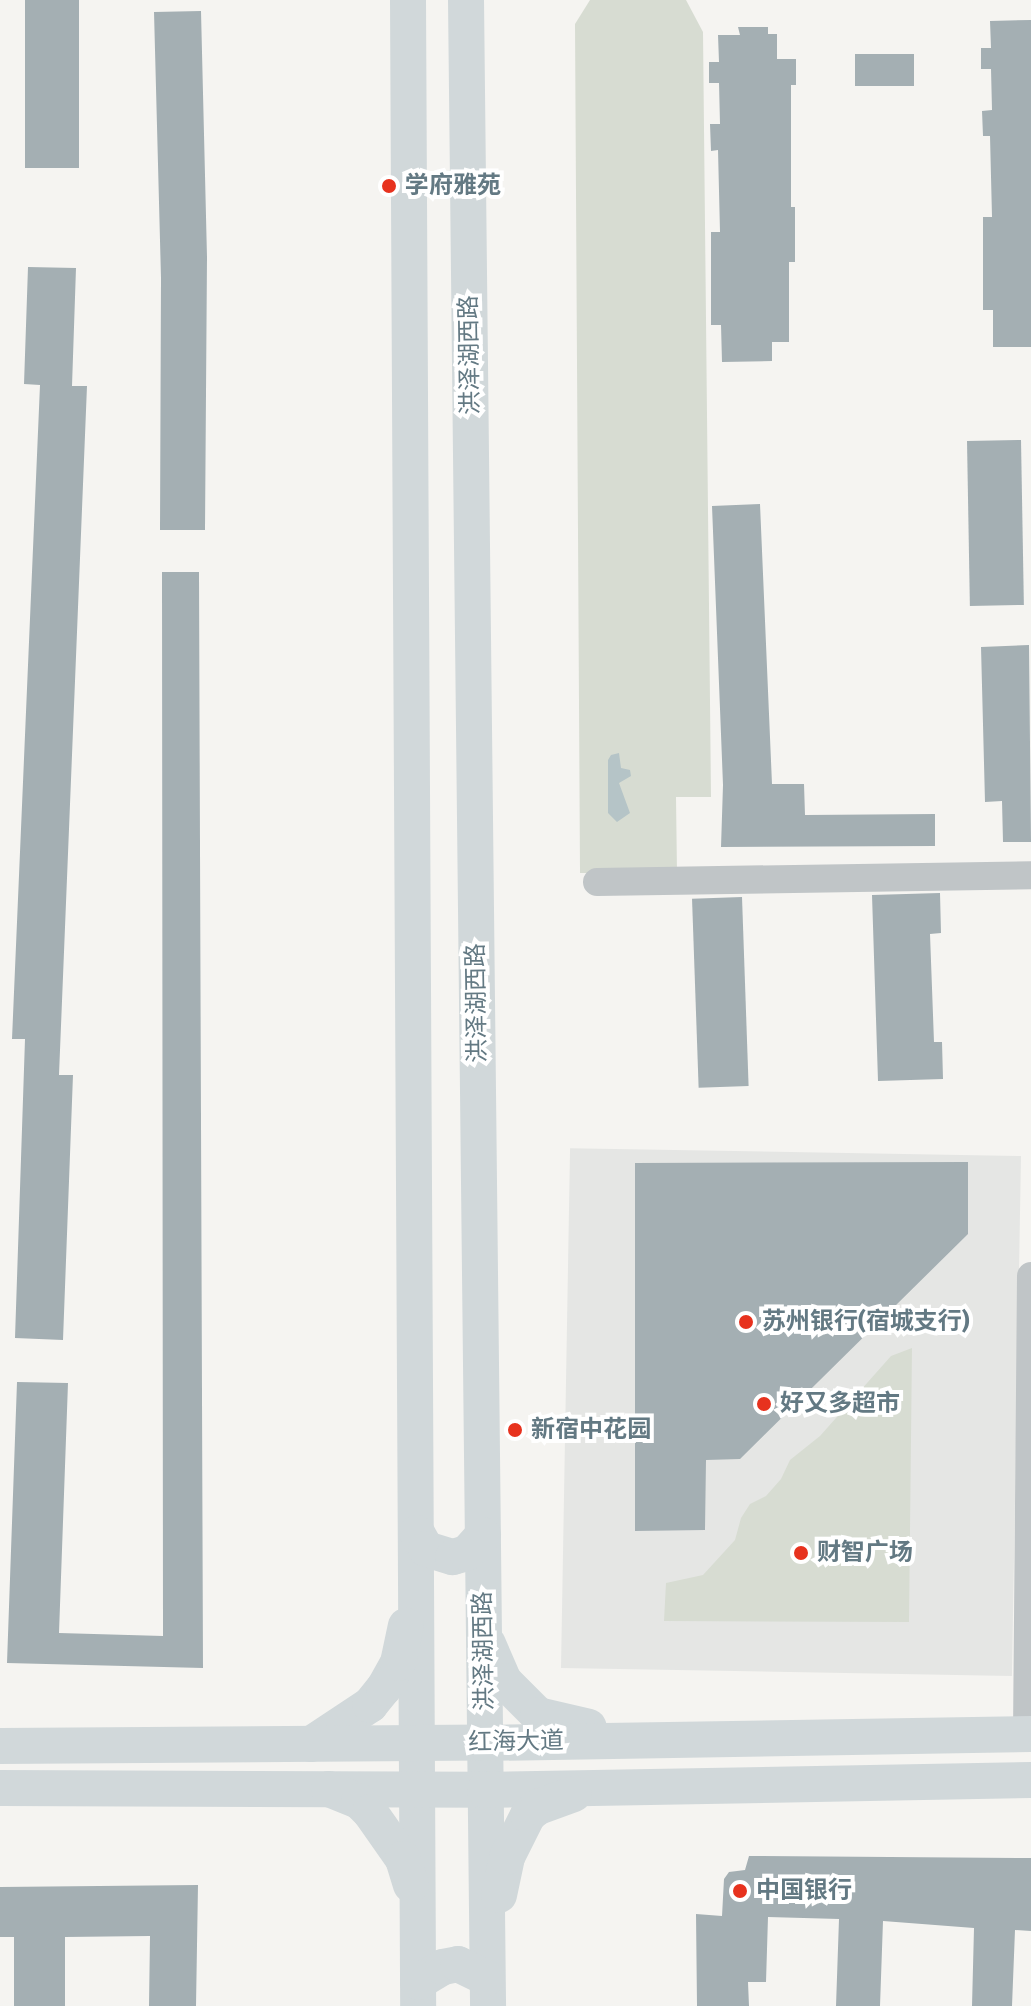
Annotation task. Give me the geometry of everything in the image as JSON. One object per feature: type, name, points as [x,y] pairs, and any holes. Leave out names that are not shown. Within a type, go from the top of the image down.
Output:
[{"type":"main road","points":[[408,0],[418,1994]]},
{"type":"main road","name":"洪泽湖西路","points":[[470,11],[467,92],[487,1978]]},
{"type":"main road","points":[[409,100],[428,77],[442,75],[456,78],[467,92]]},
{"type":"main road","points":[[417,1533],[426,1549],[453,1557],[467,1553],[483,1535]]},
{"type":"main road","points":[[311,1744],[370,1705],[384,1688],[398,1663],[417,1578]]},
{"type":"main road","points":[[484,1635],[504,1681],[538,1715],[665,1740]]},
{"type":"main road","name":"红海大道","points":[[0,1746],[485,1743],[1029,1734]]},
{"type":"main road","name":"红海大道","points":[[0,1788],[485,1790],[1031,1780]]},
{"type":"main road","points":[[328,1788],[359,1801],[391,1837],[403,1859],[419,1911]]},
{"type":"main road","points":[[418,1994],[443,1967],[458,1964],[487,1978],[507,1857],[528,1815],[538,1807],[595,1788]]},
{"type":"street","points":[[597,882],[1031,875]]},
{"type":"street","points":[[1029,1734],[1031,1276]]},
{"type":"shaded area","points":[[590,0],[686,0],[703,32],[711,797],[676,797],[677,873],[580,873],[575,24]]},
{"type":"shaded area","points":[[619,753],[621,768],[630,770],[631,776],[619,783],[630,813],[617,822],[608,813],[608,760],[611,755]]},
{"type":"shaded area","points":[[570,1148],[1021,1156],[1012,1676],[561,1668]]},
{"type":"shaded area","points":[[912,1348],[909,1622],[664,1621],[666,1583],[703,1575],[735,1540],[741,1518],[750,1504],[766,1496],[781,1479],[790,1460],[820,1436],[891,1356]]},
{"type":"building","points":[[25,0],[79,0],[79,168],[25,168]]},
{"type":"building","points":[[201,11],[207,257],[205,530],[160,530],[161,278],[154,12]]},
{"type":"building","points":[[1031,20],[1031,347],[993,347],[993,310],[983,310],[983,217],[992,217],[990,136],[983,136],[982,111],[992,110],[991,69],[981,69],[981,48],[991,48],[990,21]]},
{"type":"building","points":[[738,27],[768,27],[768,34],[777,34],[777,59],[796,59],[796,85],[791,85],[791,207],[795,207],[795,262],[789,262],[789,342],[772,342],[772,361],[722,362],[721,325],[711,325],[711,232],[720,232],[718,150],[711,151],[710,124],[720,124],[719,83],[709,83],[709,62],[719,62],[718,35],[740,35]]},
{"type":"building","points":[[855,54],[914,54],[914,86],[855,86]]},
{"type":"building","points":[[28,267],[76,268],[72,386],[87,386],[59,1075],[73,1075],[63,1340],[15,1338],[25,1039],[12,1039],[40,385],[24,384]]},
{"type":"building","points":[[1021,440],[1024,605],[970,606],[967,441]]},
{"type":"building","points":[[760,504],[772,784],[804,784],[805,815],[935,814],[935,846],[721,847],[723,785],[712,506]]},
{"type":"building","points":[[162,572],[199,572],[203,1668],[7,1663],[17,1382],[68,1383],[59,1633],[163,1636]]},
{"type":"building","points":[[1029,645],[1031,842],[1003,842],[1002,801],[985,802],[981,647]]},
{"type":"building","points":[[940,893],[941,933],[930,934],[934,1042],[942,1042],[943,1079],[878,1081],[872,895]]},
{"type":"building","points":[[742,897],[749,1086],[699,1088],[692,899]]},
{"type":"building","points":[[968,1162],[968,1234],[740,1459],[706,1460],[705,1530],[635,1531],[635,1163]]},
{"type":"building","points":[[749,1856],[1031,1858],[1031,1931],[1015,1930],[1012,2006],[972,2006],[974,1928],[883,1921],[880,2006],[836,2006],[839,1919],[768,1917],[766,1982],[748,1982],[749,2006],[697,2006],[696,1914],[722,1916],[724,1879],[729,1872],[745,1870]]},
{"type":"building","points":[[198,1885],[196,2006],[149,2006],[150,1936],[65,1937],[65,2006],[14,2006],[14,1937],[0,1937],[0,1887]]},
{"type":"place","name":"学府雅苑","points":[[389,186]]},
{"type":"place","name":"苏州银行(宿城支行)","points":[[746,1322]]},
{"type":"place","name":"好又多超市","points":[[764,1404]]},
{"type":"place","name":"新宿中花园","points":[[515,1430]]},
{"type":"place","name":"财智广场","points":[[801,1553]]},
{"type":"place","name":"中国银行","points":[[740,1891]]}]
